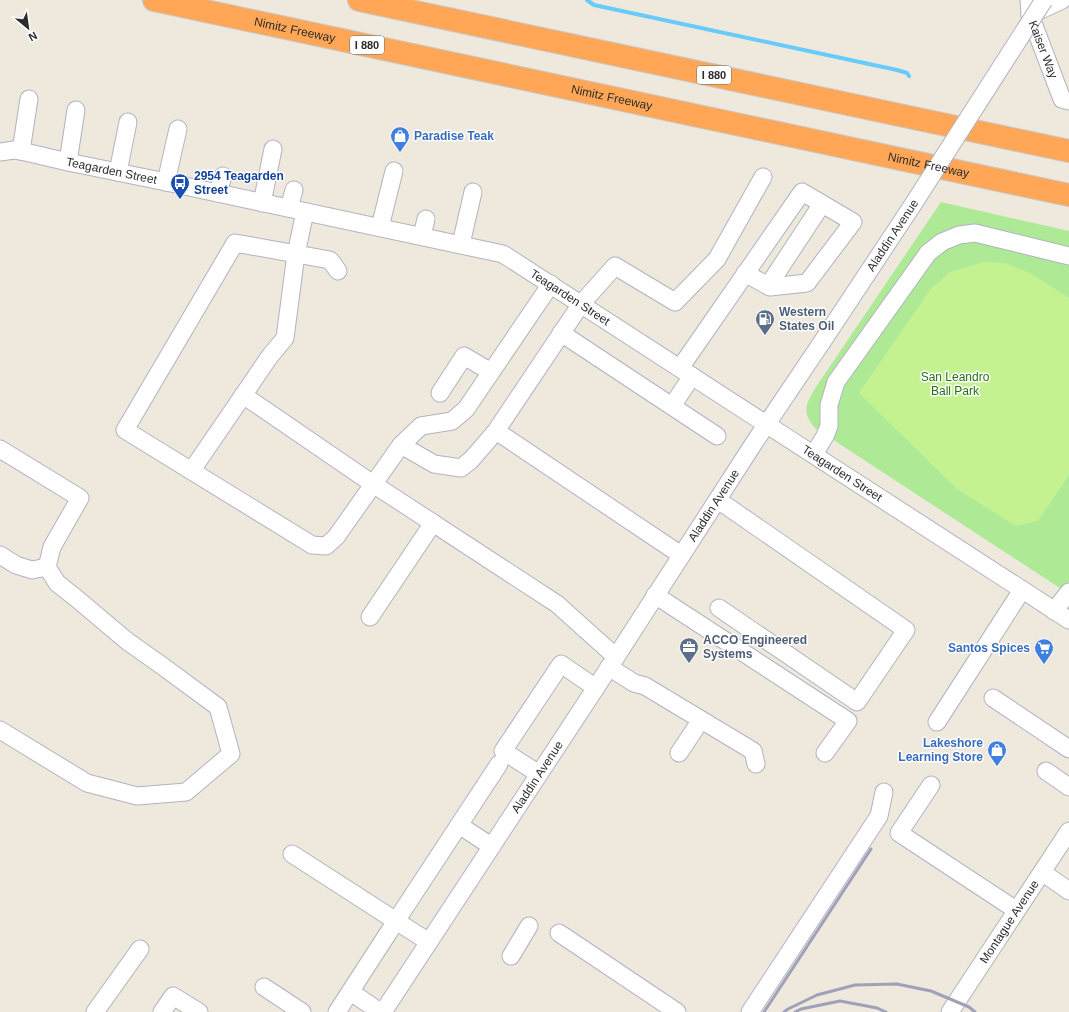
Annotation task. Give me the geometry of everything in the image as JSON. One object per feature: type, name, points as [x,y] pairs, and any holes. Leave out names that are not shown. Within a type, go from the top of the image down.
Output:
[{"type":"highway","name":"Nimitz Freeway","points":[[154,0],[1069,195]]},
{"type":"highway","name":"I 880","points":[[359,0],[1069,151]]},
{"type":"street","name":"Aladdin Avenue","points":[[382,1012],[596,688],[767,424],[912,206],[1044,0]]},
{"type":"street","points":[[1029,7],[1062,0]]},
{"type":"street","name":"Kaiser Way","points":[[1029,7],[1062,99],[1069,101]]},
{"type":"street","points":[[21,151],[28,99]]},
{"type":"street","points":[[68,162],[76,110]]},
{"type":"street","points":[[118,172],[128,122]]},
{"type":"street","points":[[166,182],[178,129]]},
{"type":"street","name":"Teagarden Street","points":[[0,152],[14,150],[21,151],[503,254],[1069,620]]},
{"type":"street","points":[[262,203],[272,150]]},
{"type":"street","points":[[380,228],[394,171]]},
{"type":"street","points":[[218,193],[223,176]]},
{"type":"street","points":[[401,445],[434,464],[461,468],[471,460],[496,431],[581,304],[615,266],[675,302],[717,259],[763,177]]},
{"type":"street","points":[[192,470],[270,356],[285,338],[296,254],[297,210],[294,190]]},
{"type":"street","points":[[461,244],[473,192]]},
{"type":"street","points":[[672,406],[686,372],[745,273],[802,192],[853,222],[807,283],[770,287],[745,273]]},
{"type":"street","points":[[768,286],[822,204]]},
{"type":"street","points":[[422,236],[426,219]]},
{"type":"street","points":[[814,454],[829,426],[829,404],[836,382],[928,253],[942,242],[960,235],[975,233],[1069,256]]},
{"type":"street","points":[[338,271],[330,260],[235,243],[125,430],[312,545],[326,546],[336,537],[401,445],[421,426],[452,421],[466,409],[550,284]]},
{"type":"street","points":[[561,333],[717,436]]},
{"type":"street","points":[[440,393],[464,356],[491,372]]},
{"type":"street","points":[[243,396],[373,484],[557,604],[634,683],[645,686],[753,751],[756,764]]},
{"type":"street","points":[[496,431],[681,555]]},
{"type":"street","points":[[0,449],[80,498],[52,547],[47,567],[57,582],[127,641],[218,707],[231,754],[186,792],[137,796],[87,783],[0,730]]},
{"type":"street","points":[[718,500],[906,630],[857,702],[719,608]]},
{"type":"street","points":[[370,617],[433,523]]},
{"type":"street","points":[[0,555],[16,565],[32,570],[47,567]]},
{"type":"street","points":[[937,722],[1022,590]]},
{"type":"street","points":[[1054,611],[1069,592]]},
{"type":"street","points":[[655,595],[848,721],[825,753]]},
{"type":"street","points":[[539,774],[503,750],[562,664],[596,688]]},
{"type":"street","points":[[993,698],[1069,749]]},
{"type":"street","points":[[679,753],[701,720]]},
{"type":"street","points":[[337,1012],[499,764]]},
{"type":"street","points":[[1046,771],[1069,787]]},
{"type":"street","points":[[931,785],[899,833],[1016,910]]},
{"type":"street","points":[[750,1012],[879,816],[884,792]]},
{"type":"street","points":[[459,826],[491,846]]},
{"type":"street","name":"Montague Avenue","points":[[950,1012],[1069,831]]},
{"type":"street","points":[[292,854],[429,942]]},
{"type":"street","points":[[1042,872],[1069,892]]},
{"type":"street","points":[[511,956],[529,926]]},
{"type":"street","points":[[559,933],[677,1012]]},
{"type":"street","points":[[95,1012],[140,949]]},
{"type":"street","points":[[264,987],[302,1012]]},
{"type":"street","points":[[351,992],[382,1012]]},
{"type":"street","points":[[162,1012],[173,996],[199,1012]]},
{"type":"green space","name":"San Leandro Ball Park","points":[[941,202],[1069,231],[1069,594],[815,428],[808,417],[806,408],[816,387]]},
{"type":"green space","points":[[983,262],[1005,263],[1030,273],[1069,298],[1069,475],[1038,521],[1016,526],[957,489],[859,393],[930,290],[950,272]]},
{"type":"waterway","points":[[587,0],[594,5],[897,70],[907,73],[909,76]]},
{"type":"railway","points":[[764,1012],[871,849]]},
{"type":"railway","points":[[784,1012],[817,995],[855,985],[897,984],[931,991],[969,1007],[975,1012]]},
{"type":"railway","points":[[795,1012],[801,1009],[840,1001],[877,1008],[886,1012]]},
{"type":"place","name":"Paradise Teak","points":[[400,153]]},
{"type":"place","name":"2954 Teagarden Street","points":[[180,200]]},
{"type":"place","name":"Western States Oil","points":[[765,336]]},
{"type":"place","name":"ACCO Engineered Systems","points":[[689,664]]},
{"type":"place","name":"Santos Spices","points":[[1044,665]]},
{"type":"place","name":"Lakeshore Learning Store","points":[[997,767]]}]
